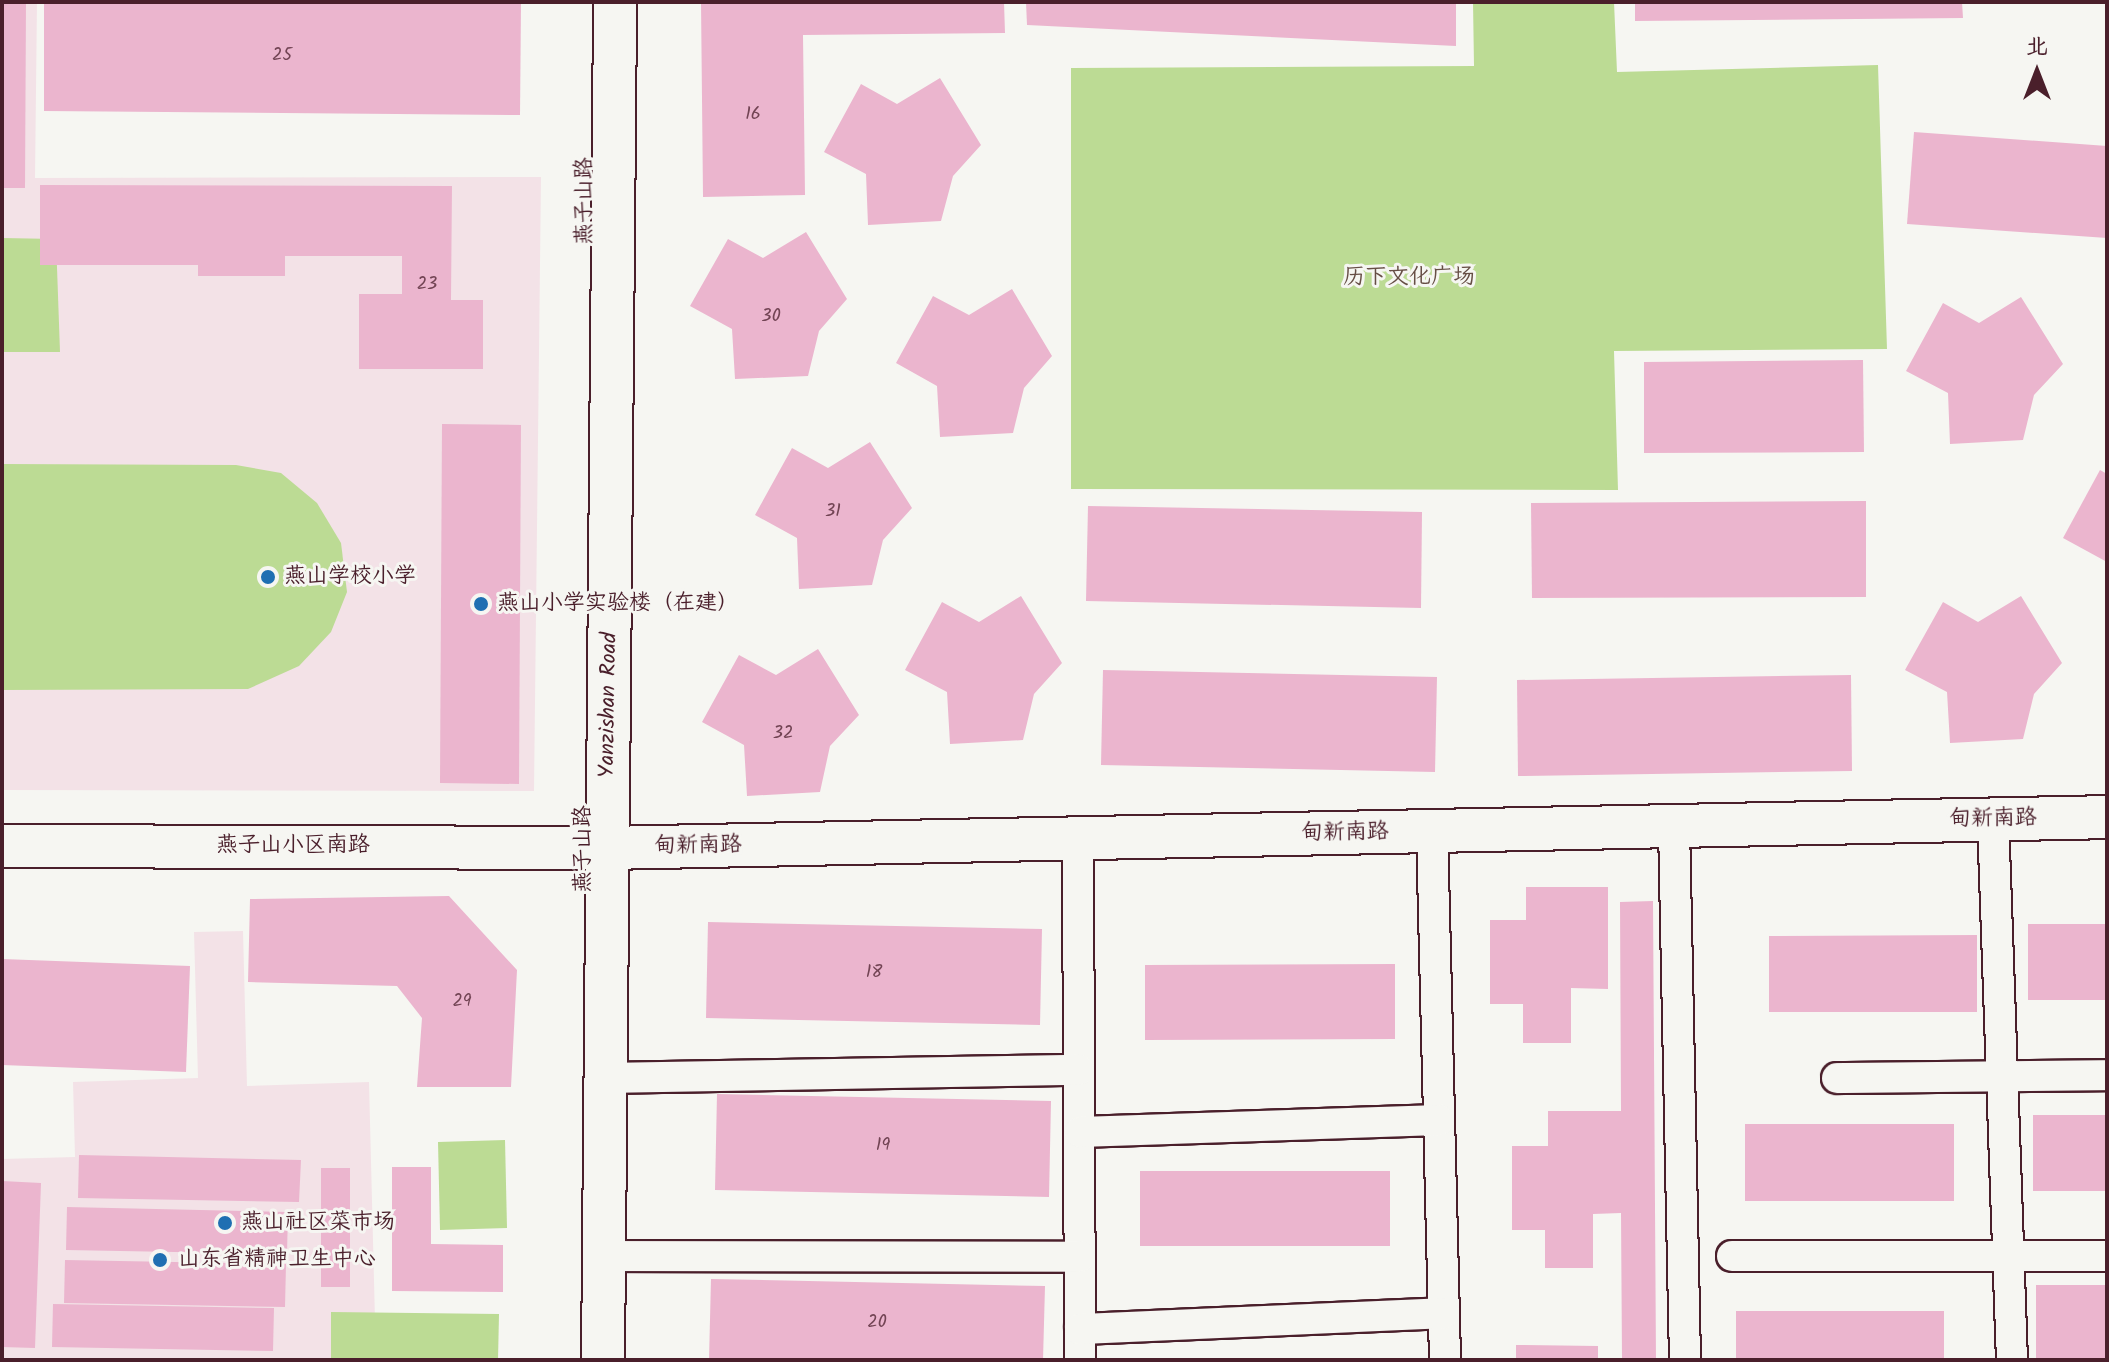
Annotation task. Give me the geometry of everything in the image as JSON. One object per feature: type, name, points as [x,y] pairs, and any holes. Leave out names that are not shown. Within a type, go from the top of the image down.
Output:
[{"type":"street","name":"燕子山路","points":[[578,1360],[596,848],[586,2]]},
{"type":"street","name":"Yanzishan Road","points":[[603,1360],[605,1078],[596,848],[615,2]]},
{"type":"street","name":"甸新南路","points":[[596,848],[2107,817]]},
{"type":"street","points":[[1993,819],[2012,1360]]},
{"type":"street","points":[[1674,826],[1685,1360]]},
{"type":"street","points":[[1432,831],[1445,1360]]},
{"type":"street","points":[[1078,838],[1080,1360]]},
{"type":"street","name":"燕子山小区南路","points":[[2,846],[596,848]]},
{"type":"street","points":[[605,1078],[1079,1070]]},
{"type":"street","points":[[1837,1078],[2107,1075]]},
{"type":"street","points":[[1080,1132],[1439,1120]]},
{"type":"street","points":[[604,1256],[1080,1257]]},
{"type":"street","points":[[1732,1256],[2107,1256]]},
{"type":"street","points":[[1080,1329],[1444,1313]]},
{"type":"shaded area","name":"燕山学校小学","points":[[2,2],[37,2],[35,178],[541,177],[534,791],[2,790]]},
{"type":"shaded area","name":"山东省精神卫生中心","points":[[243,931],[247,1086],[369,1082],[376,1360],[2,1360],[2,1159],[75,1157],[73,1082],[198,1078],[194,932]]},
{"type":"green space","name":"历下文化广场","points":[[1473,2],[1614,2],[1617,72],[1878,65],[1887,349],[1614,351],[1618,490],[1071,489],[1071,68],[1474,66]]},
{"type":"green space","points":[[2,238],[56,239],[60,352],[2,352]]},
{"type":"green space","points":[[2,464],[236,465],[281,473],[317,503],[341,543],[347,592],[331,632],[299,666],[248,689],[2,690]]},
{"type":"green space","points":[[505,1140],[507,1228],[440,1230],[438,1142]]},
{"type":"green space","points":[[331,1312],[499,1314],[498,1360],[331,1360]]},
{"type":"building","points":[[2,2],[26,2],[25,188],[2,188]]},
{"type":"building","points":[[44,2],[521,2],[520,115],[44,111]]},
{"type":"building","points":[[701,2],[1004,2],[1005,33],[803,35],[805,195],[703,197]]},
{"type":"building","points":[[1026,2],[1456,2],[1456,46],[1027,25]]},
{"type":"building","points":[[1635,2],[1962,2],[1963,18],[1635,21]]},
{"type":"building","points":[[940,78],[981,145],[953,176],[941,221],[868,225],[866,174],[824,152],[861,84],[897,104]]},
{"type":"building","points":[[1914,132],[2107,146],[2107,238],[1907,224]]},
{"type":"building","points":[[40,185],[452,186],[451,300],[483,300],[483,369],[359,369],[359,294],[402,294],[402,256],[285,256],[285,276],[198,276],[198,265],[40,265]]},
{"type":"building","points":[[806,232],[847,299],[819,331],[808,376],[735,379],[732,329],[690,306],[728,239],[763,258]]},
{"type":"building","points":[[1012,289],[1052,356],[1024,388],[1013,433],[940,437],[937,386],[896,363],[933,296],[969,315]]},
{"type":"building","points":[[2021,297],[2063,364],[2034,395],[2023,440],[1950,444],[1948,393],[1906,371],[1943,303],[1979,323]]},
{"type":"building","points":[[1863,360],[1864,452],[1644,453],[1644,362]]},
{"type":"building","name":"燕山小学实验楼（在建）","points":[[442,424],[521,425],[519,784],[440,783]]},
{"type":"building","points":[[870,442],[912,508],[883,540],[872,585],[799,589],[797,538],[755,515],[792,448],[828,468]]},
{"type":"building","points":[[2100,470],[2107,474],[2107,562],[2063,538]]},
{"type":"building","points":[[1866,501],[1866,597],[1532,598],[1531,503]]},
{"type":"building","points":[[1088,506],[1422,512],[1421,608],[1086,601]]},
{"type":"building","points":[[1021,596],[1062,663],[1034,694],[1023,740],[950,744],[947,692],[905,670],[942,602],[979,622]]},
{"type":"building","points":[[2021,596],[2062,663],[2034,694],[2023,739],[1950,743],[1947,692],[1905,670],[1943,602],[1978,622]]},
{"type":"building","points":[[818,649],[859,715],[830,746],[820,792],[747,796],[744,745],[702,722],[739,655],[776,675]]},
{"type":"building","points":[[1103,670],[1437,677],[1435,772],[1101,765]]},
{"type":"building","points":[[1851,675],[1852,771],[1518,776],[1517,680]]},
{"type":"building","points":[[1526,887],[1608,887],[1608,989],[1571,988],[1571,1043],[1523,1043],[1523,1004],[1490,1004],[1490,920],[1526,920]]},
{"type":"building","points":[[449,896],[517,970],[511,1087],[417,1087],[422,1018],[397,986],[248,982],[250,899]]},
{"type":"building","points":[[1653,901],[1656,1360],[1622,1360],[1621,1213],[1593,1214],[1593,1268],[1545,1268],[1545,1230],[1512,1230],[1512,1146],[1548,1146],[1548,1111],[1621,1111],[1620,902]]},
{"type":"building","points":[[708,922],[1042,929],[1040,1025],[706,1018]]},
{"type":"building","points":[[2028,924],[2107,924],[2107,1000],[2028,1000]]},
{"type":"building","points":[[1977,935],[1977,1012],[1769,1012],[1769,936]]},
{"type":"building","points":[[2,959],[190,966],[186,1072],[2,1065]]},
{"type":"building","points":[[1395,964],[1395,1039],[1145,1040],[1145,965]]},
{"type":"building","points":[[717,1094],[1051,1101],[1049,1197],[715,1190]]},
{"type":"building","points":[[2033,1115],[2107,1115],[2107,1191],[2033,1191]]},
{"type":"building","points":[[1745,1124],[1954,1124],[1954,1201],[1745,1201]]},
{"type":"building","points":[[79,1155],[301,1160],[299,1202],[78,1198]]},
{"type":"building","points":[[392,1167],[431,1167],[431,1244],[503,1245],[503,1292],[392,1291]]},
{"type":"building","points":[[321,1168],[350,1168],[350,1287],[321,1287]]},
{"type":"building","points":[[1140,1171],[1390,1171],[1390,1246],[1140,1246]]},
{"type":"building","points":[[2,1181],[41,1183],[35,1348],[2,1347]]},
{"type":"building","points":[[67,1207],[288,1212],[287,1254],[66,1250]]},
{"type":"building","points":[[65,1260],[286,1264],[285,1307],[64,1303]]},
{"type":"building","points":[[711,1279],[1045,1286],[1043,1360],[709,1360]]},
{"type":"building","points":[[2036,1285],[2107,1285],[2107,1360],[2036,1360]]},
{"type":"building","points":[[53,1304],[274,1308],[273,1351],[52,1347]]},
{"type":"building","points":[[1736,1311],[1944,1311],[1944,1360],[1736,1360]]},
{"type":"building","points":[[1516,1345],[1598,1346],[1598,1360],[1516,1360]]},
{"type":"place","name":"燕山学校小学","points":[[268,577]]},
{"type":"place","name":"燕山小学实验楼（在建）","points":[[481,604]]},
{"type":"place","name":"燕山社区菜市场","points":[[225,1223]]},
{"type":"place","name":"山东省精神卫生中心","points":[[160,1260]]}]
